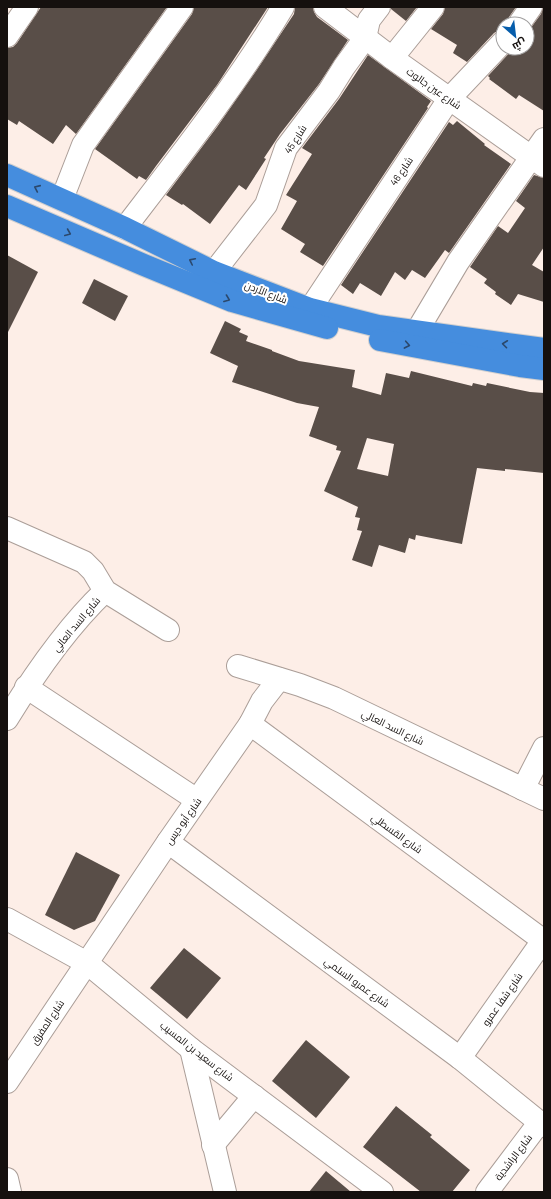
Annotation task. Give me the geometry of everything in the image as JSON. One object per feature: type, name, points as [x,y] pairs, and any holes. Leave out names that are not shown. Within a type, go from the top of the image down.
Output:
[{"type":"highway","name":"شارع الأردن","points":[[7,175],[125,228],[214,272],[310,309],[378,326],[483,342],[544,349]]},
{"type":"highway","name":"شارع الأردن","points":[[7,206],[144,266],[232,301],[315,326],[520,366],[544,369]]},
{"type":"street","points":[[7,36],[27,7]]},
{"type":"street","points":[[62,199],[83,145],[182,7]]},
{"type":"street","points":[[125,228],[212,113],[268,32],[283,7]]},
{"type":"street","name":"شارع عين جالوت","points":[[325,7],[392,58],[538,162]]},
{"type":"street","name":"شارع 45","points":[[214,272],[266,206],[286,148],[329,91],[365,38],[369,20],[379,7]]},
{"type":"street","points":[[392,58],[433,7]]},
{"type":"street","points":[[525,16],[531,7]]},
{"type":"street","name":"شارع 46","points":[[310,309],[449,99],[495,50]]},
{"type":"street","points":[[417,331],[458,262],[538,162],[544,139]]},
{"type":"street","points":[[7,528],[84,562],[93,570],[105,591]]},
{"type":"street","name":"شارع السد العالي","points":[[7,719],[26,687],[76,622],[105,591],[168,630]]},
{"type":"street","name":"شارع السد العالي","points":[[238,666],[300,685],[334,698],[544,799]]},
{"type":"street","name":"شارع أبو ديس","points":[[87,963],[168,842],[250,724],[262,701],[278,679]]},
{"type":"street","points":[[26,687],[197,800]]},
{"type":"street","name":"شارع القسطلي","points":[[250,724],[544,940]]},
{"type":"street","points":[[522,789],[544,748]]},
{"type":"street","name":"شارع عمرو السلمي","points":[[168,842],[460,1058],[542,1124]]},
{"type":"street","name":"شارع سعيد بن المسيب","points":[[7,919],[87,963],[191,1049],[382,1192]]},
{"type":"street","name":"شارع شفا عمرو","points":[[460,1058],[544,940]]},
{"type":"street","name":"شارع المفرق","points":[[7,1082],[87,963]]},
{"type":"street","points":[[191,1049],[225,1192]]},
{"type":"street","points":[[213,1145],[254,1096]]},
{"type":"street","name":"شارع الراشدية","points":[[487,1192],[542,1124]]},
{"type":"street","points":[[7,1180],[10,1192]]},
{"type":"building","points":[[41,7],[167,7],[76,134],[66,125],[53,144],[19,121],[17,125],[7,119],[7,48],[13,47],[17,43]]},
{"type":"building","points":[[194,7],[268,7],[217,85],[146,180],[139,176],[137,179],[95,149],[192,14]]},
{"type":"building","points":[[295,7],[313,7],[317,17],[348,40],[319,84],[280,134],[264,158],[266,159],[246,190],[239,185],[210,224],[183,204],[182,205],[166,195],[217,127],[256,71],[294,14]]},
{"type":"building","points":[[391,7],[417,7],[406,21],[391,9]]},
{"type":"building","points":[[445,7],[516,7],[510,16],[495,16],[495,32],[467,62],[453,53],[457,45],[431,29],[443,14]]},
{"type":"building","points":[[544,7],[544,111],[519,95],[516,99],[489,79],[490,78],[488,76],[507,56],[535,56],[535,22]]},
{"type":"building","points":[[368,55],[431,101],[427,107],[428,108],[323,266],[300,252],[305,244],[281,229],[297,201],[286,195],[312,154],[302,148],[339,99]]},
{"type":"building","points":[[457,121],[485,144],[484,145],[511,164],[449,253],[445,250],[425,278],[412,270],[405,280],[395,272],[381,296],[360,283],[353,294],[341,285],[449,122],[453,125]]},
{"type":"building","points":[[534,175],[544,178],[544,247],[532,265],[544,272],[544,302],[518,294],[511,305],[495,294],[496,292],[484,283],[487,279],[470,267],[498,226],[508,233],[525,208],[516,201]]},
{"type":"building","points":[[7,255],[38,272],[7,334]]},
{"type":"building","points":[[94,279],[128,296],[115,321],[82,303]]},
{"type":"building","points":[[225,321],[241,329],[239,332],[248,336],[246,341],[272,351],[299,361],[355,370],[352,387],[381,395],[386,373],[409,378],[411,371],[472,386],[473,383],[486,386],[487,383],[530,392],[544,393],[544,473],[477,468],[462,544],[416,535],[415,540],[409,538],[405,553],[379,545],[372,567],[352,560],[362,531],[357,530],[360,518],[355,517],[358,507],[324,491],[341,451],[336,450],[337,446],[309,436],[319,407],[297,403],[232,382],[238,366],[210,353]],"holes":[[[367,438],[394,444],[388,476],[357,469]]]},
{"type":"building","points":[[76,852],[120,875],[95,921],[74,930],[45,915]]},
{"type":"building","points":[[184,948],[221,978],[187,1019],[150,988]]},
{"type":"building","points":[[306,1040],[350,1077],[316,1118],[272,1081]]},
{"type":"building","points":[[396,1106],[432,1135],[430,1137],[470,1170],[452,1192],[421,1192],[363,1147]]},
{"type":"building","points":[[326,1171],[351,1192],[309,1192]]}]
